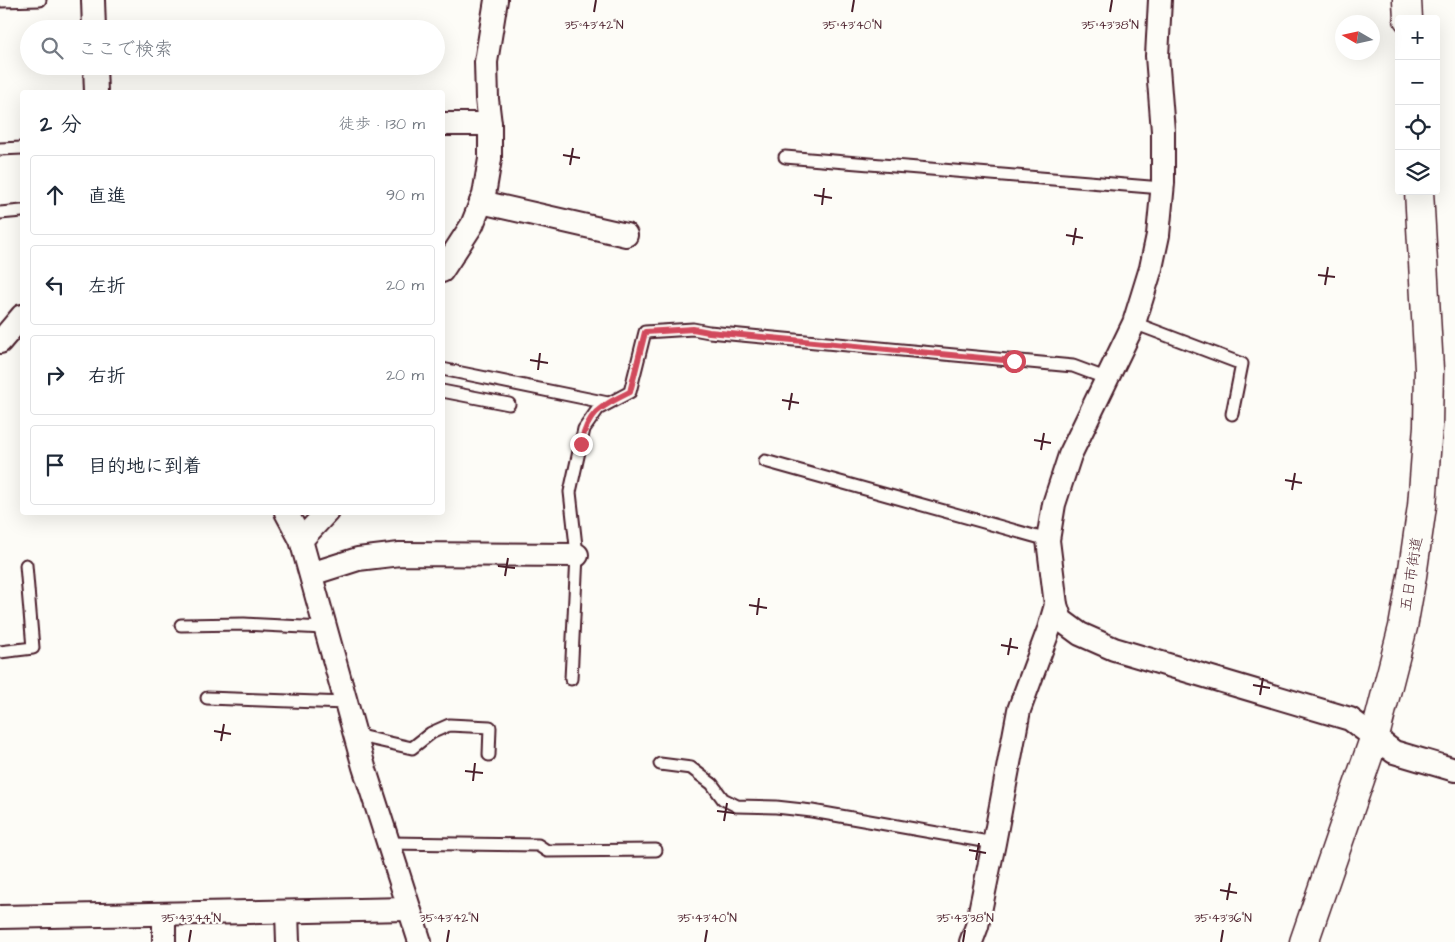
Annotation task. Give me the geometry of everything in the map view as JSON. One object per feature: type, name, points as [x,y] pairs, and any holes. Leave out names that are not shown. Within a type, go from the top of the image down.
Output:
[{"type":"main road","points":[[1407,0],[1408,15]]},
{"type":"main road","name":"五日市街道","points":[[1304,942],[1374,736],[1403,627],[1422,506],[1427,444],[1429,369],[1419,195]]},
{"type":"street","points":[[93,0],[94,20]]},
{"type":"street","points":[[445,266],[472,224],[484,195],[490,158],[486,62],[496,0]]},
{"type":"street","points":[[1160,0],[1157,56],[1163,131],[1162,188],[1158,235],[1152,268],[1134,323],[1070,455],[1054,504],[1048,540],[1056,605],[1061,620],[1080,634],[1114,649],[1350,719],[1394,752],[1455,770]]},
{"type":"street","points":[[95,75],[96,90]]},
{"type":"street","points":[[445,124],[490,124]]},
{"type":"street","points":[[481,202],[626,234]]},
{"type":"street","points":[[288,515],[301,540],[355,735],[408,909],[420,942]]},
{"type":"street","points":[[301,540],[324,515]]},
{"type":"street","points":[[311,574],[358,559],[400,554],[577,555]]},
{"type":"street","points":[[971,942],[977,926],[1019,710],[1049,630],[1056,605]]},
{"type":"street","points":[[0,917],[408,909]]},
{"type":"street","points":[[287,912],[288,942]]},
{"type":"street","points":[[164,914],[164,942]]},
{"type":"lane","points":[[0,2],[40,0]]},
{"type":"lane","points":[[0,149],[20,148]]},
{"type":"lane","points":[[785,157],[1162,188]]},
{"type":"lane","points":[[0,213],[20,211]]},
{"type":"lane","points":[[1134,323],[1242,364],[1232,414]]},
{"type":"lane","points":[[571,680],[577,555],[570,492],[584,429],[598,409],[630,392],[645,332],[693,329],[1073,366],[1108,379]]},
{"type":"lane","points":[[445,370],[608,403]]},
{"type":"lane","points":[[445,393],[509,404]]},
{"type":"lane","points":[[765,461],[1048,540]]},
{"type":"lane","points":[[0,652],[33,648],[26,565]]},
{"type":"lane","points":[[181,625],[244,624],[324,628]]},
{"type":"lane","points":[[207,698],[346,703]]},
{"type":"lane","points":[[355,735],[412,748],[431,733],[448,725],[490,727],[489,755]]},
{"type":"lane","points":[[660,764],[691,768],[712,784],[723,799],[737,806],[776,807],[812,811],[994,843]]},
{"type":"lane","points":[[388,843],[538,845],[547,850],[656,850]]},
{"type":"route","points":[[581,444],[584,429],[598,409],[630,392],[645,332],[693,329],[1014,361]]}]
